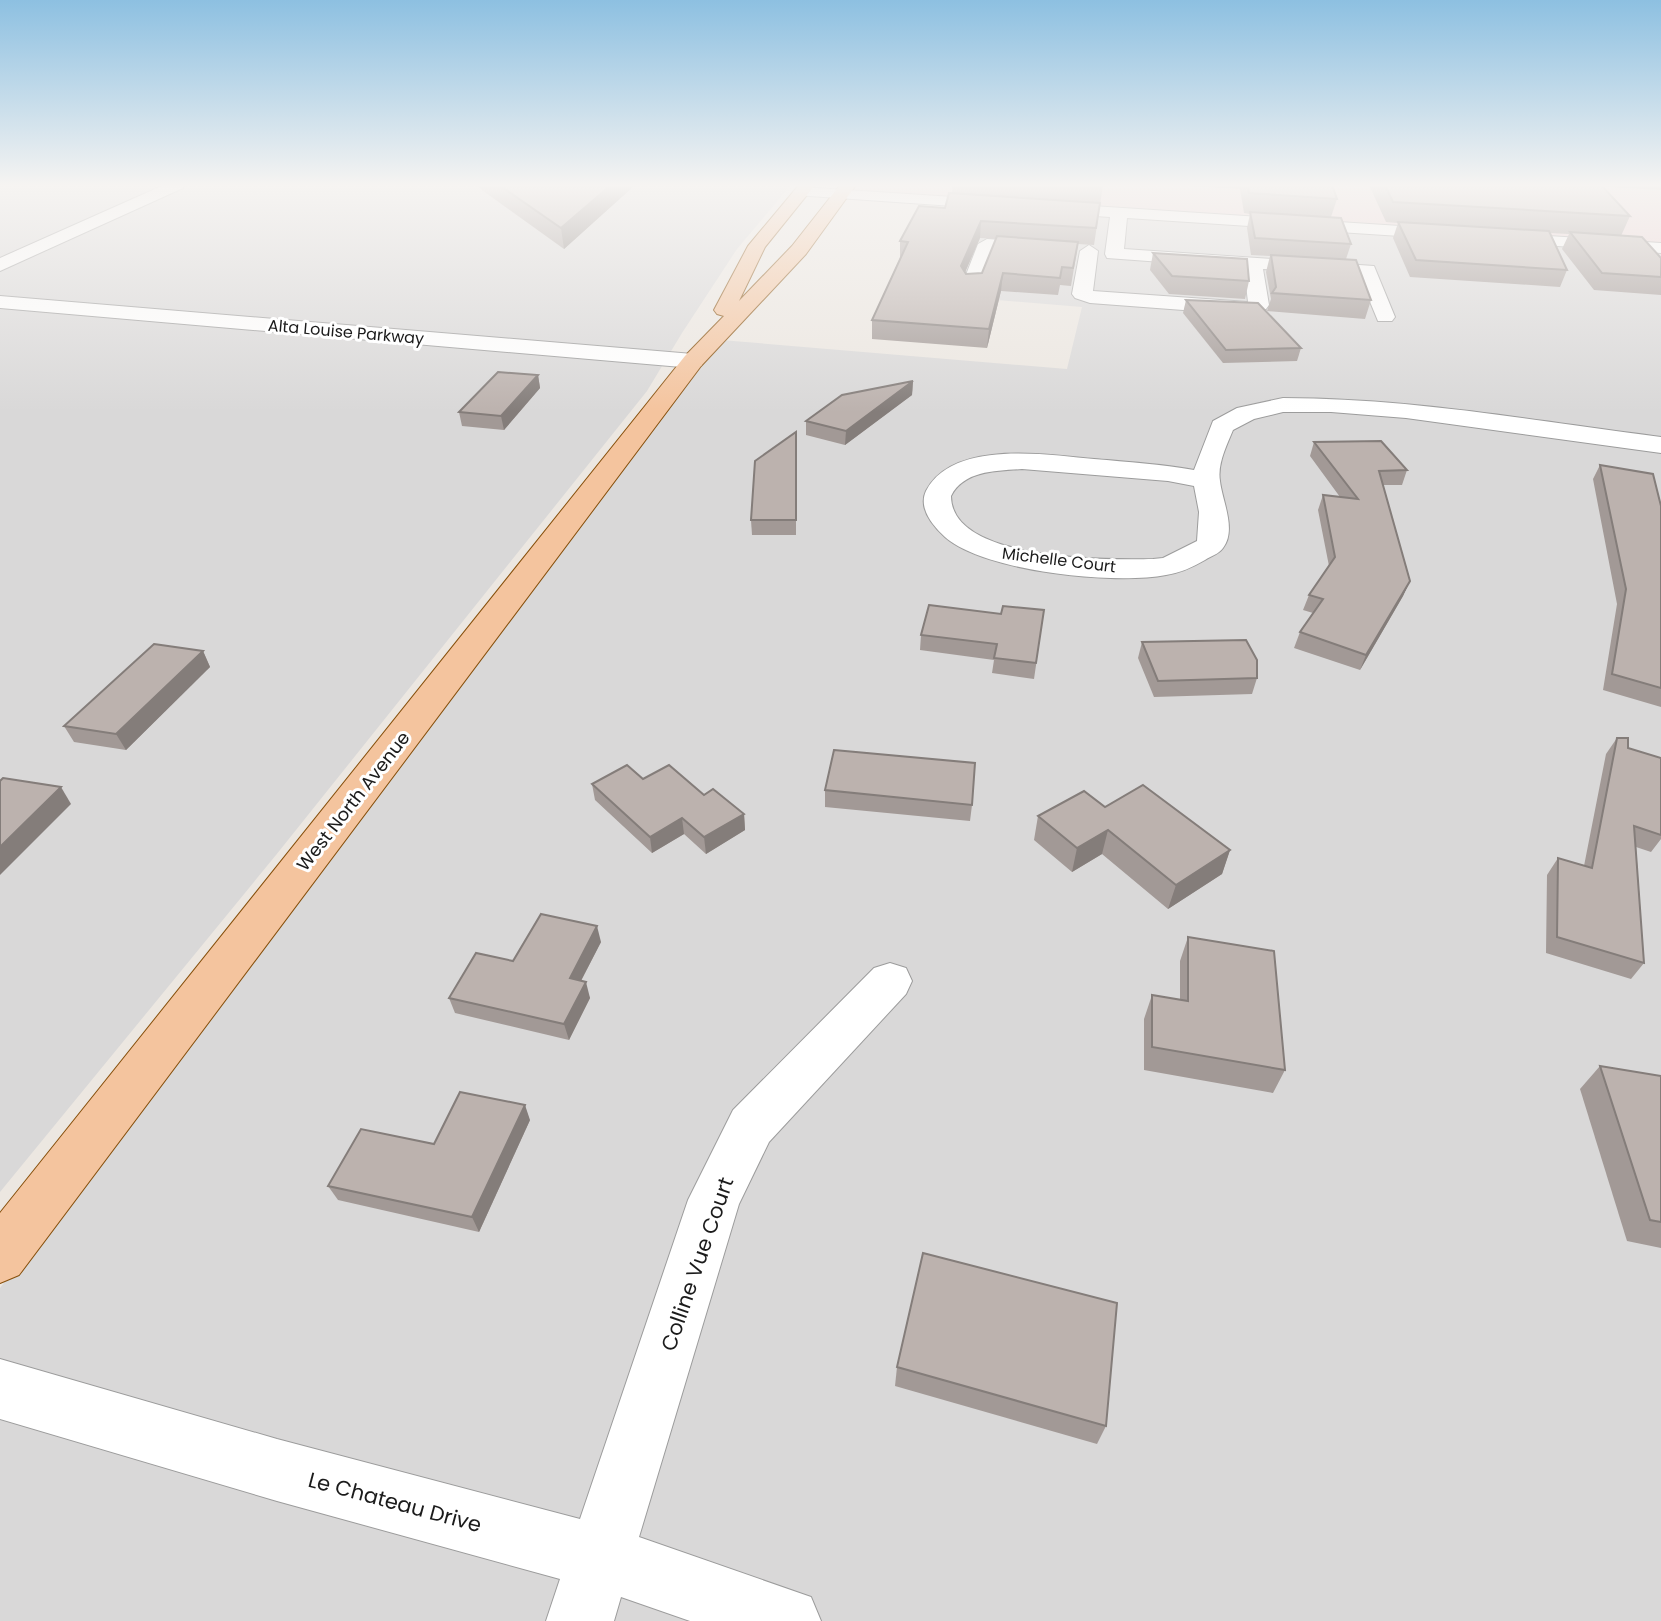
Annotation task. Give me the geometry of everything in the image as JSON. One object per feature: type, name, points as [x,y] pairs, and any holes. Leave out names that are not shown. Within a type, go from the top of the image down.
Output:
[{"type":"main road","name":"West North Avenue","points":[[699,353],[750,261]]},
{"type":"main road","name":"West North Avenue","points":[[0,1256],[699,353],[789,261]]},
{"type":"street","points":[[972,285],[981,261]]},
{"type":"street","points":[[1076,261],[1082,293],[1090,297],[1250,309],[1259,305],[1253,264]]},
{"type":"street","points":[[1216,261],[1367,270],[1385,317]]},
{"type":"street","name":"Alta Louise Parkway","points":[[0,302],[699,353]]},
{"type":"street","name":"Michelle Court","points":[[1206,480],[1168,473],[1070,464],[1022,461],[989,463],[955,475],[940,489],[937,508],[946,525],[980,548],[1008,556],[1104,568],[1166,566],[1211,545],[1214,529],[1213,503],[1206,480],[1209,460],[1222,426],[1246,413],[1283,405],[1331,405],[1406,411],[1661,445]]},
{"type":"street","name":"Colline Vue Court","points":[[580,1621],[715,1200],[751,1126],[890,981]]},
{"type":"street","name":"Le Chateau Drive","points":[[0,1389],[277,1470],[600,1557],[787,1621]]},
{"type":"shaded area","points":[[0,261],[729,261],[647,391],[276,855],[0,1192]]},
{"type":"shaded area","points":[[961,261],[1661,261],[1661,1621],[0,1621],[0,1288],[721,340],[1067,369],[1082,307],[947,296]]},
{"type":"building","points":[[899,261],[963,261],[961,266],[966,274],[982,273],[987,261],[1074,261],[1073,268],[1062,267],[1060,278],[1003,273],[989,329],[872,320]]},
{"type":"building","points":[[1159,261],[1247,261],[1249,281],[1172,276]]},
{"type":"building","points":[[1272,261],[1356,261],[1371,300],[1272,293],[1276,287]]},
{"type":"building","points":[[1426,261],[1563,261],[1567,270]]},
{"type":"building","points":[[1592,261],[1661,261],[1661,277],[1602,273]]},
{"type":"building","points":[[1186,300],[1258,303],[1301,348],[1226,350]]},
{"type":"building","points":[[498,372],[538,375],[501,416],[459,412]]},
{"type":"building","points":[[913,381],[846,431],[806,421],[842,395]]},
{"type":"building","points":[[796,432],[796,520],[751,520],[755,461]]},
{"type":"building","points":[[1381,441],[1407,470],[1379,471],[1410,581],[1366,655],[1300,632],[1323,599],[1309,595],[1335,557],[1323,495],[1358,499],[1314,442]]},
{"type":"building","points":[[1600,465],[1653,474],[1661,506],[1661,688],[1612,674],[1626,589]]},
{"type":"building","points":[[929,605],[1001,614],[1003,606],[1044,610],[1036,663],[994,658],[997,644],[921,635]]},
{"type":"building","points":[[1246,640],[1257,660],[1257,678],[1158,681],[1142,642]]},
{"type":"building","points":[[154,644],[203,651],[116,734],[64,726]]},
{"type":"building","points":[[1617,738],[1628,738],[1628,748],[1661,758],[1661,835],[1634,826],[1644,963],[1557,937],[1558,858],[1592,868]]},
{"type":"building","points":[[834,750],[975,763],[972,805],[825,790]]},
{"type":"building","points":[[627,765],[643,779],[669,765],[704,795],[713,789],[744,814],[704,837],[682,818],[650,837],[592,784]]},
{"type":"building","points":[[3,778],[61,787],[0,847],[0,781]]},
{"type":"building","points":[[1143,785],[1230,850],[1176,885],[1108,830],[1077,848],[1038,816],[1084,791],[1105,807]]},
{"type":"building","points":[[541,914],[597,926],[570,978],[586,982],[564,1024],[449,998],[476,953],[513,961]]},
{"type":"building","points":[[1188,937],[1274,951],[1285,1070],[1152,1047],[1152,995],[1188,1001]]},
{"type":"building","points":[[1600,1066],[1661,1076],[1661,1222],[1650,1220]]},
{"type":"building","points":[[460,1092],[525,1105],[472,1217],[328,1186],[361,1129],[434,1144]]},
{"type":"building","points":[[923,1253],[1117,1303],[1106,1426],[897,1367]]}]
